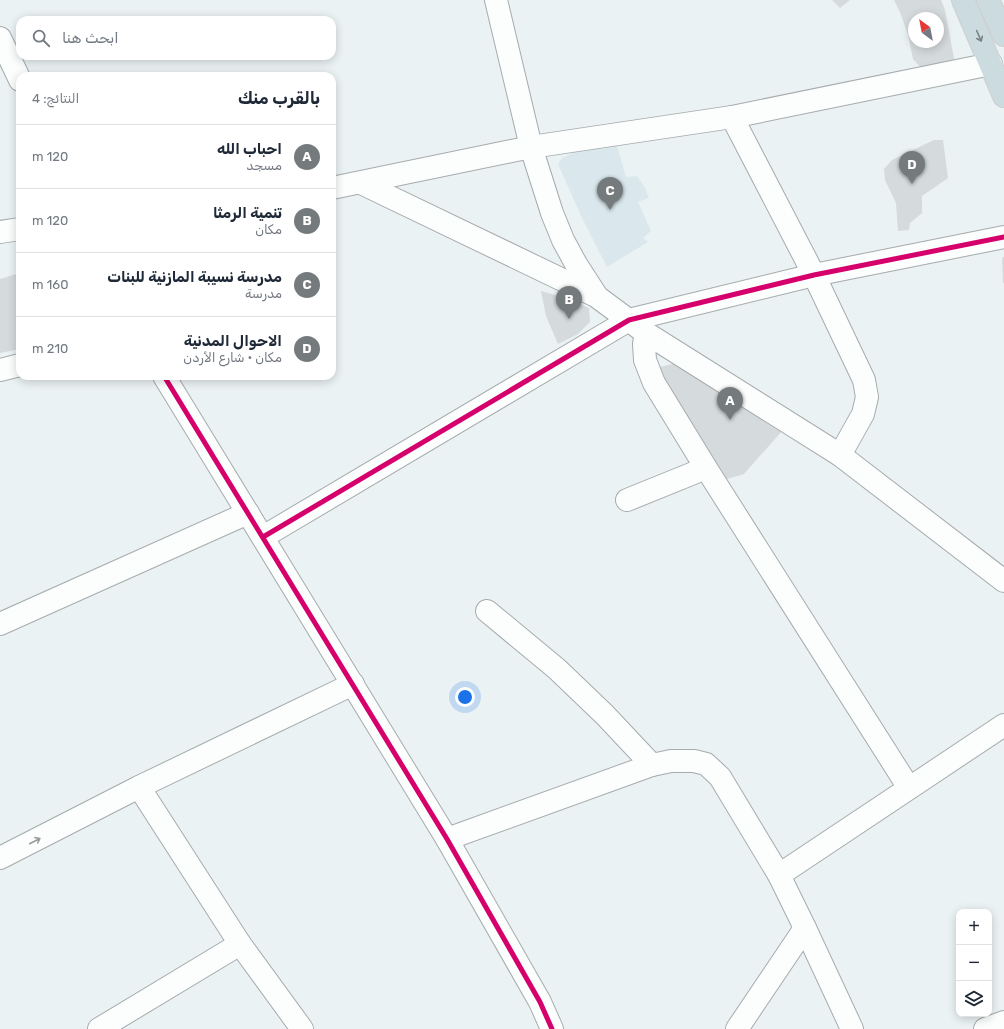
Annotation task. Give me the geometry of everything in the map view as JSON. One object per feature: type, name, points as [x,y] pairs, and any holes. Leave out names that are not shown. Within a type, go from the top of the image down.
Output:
[{"type":"highway","points":[[963,0],[1004,96]]},
{"type":"highway","points":[[988,0],[1004,35]]},
{"type":"street","points":[[496,0],[531,147],[552,213],[563,240],[596,296]]},
{"type":"street","points":[[0,38],[16,72]]},
{"type":"street","points":[[336,187],[531,147],[732,117],[991,64]]},
{"type":"street","points":[[732,117],[814,274],[864,380],[867,397],[863,414],[840,455]]},
{"type":"street","points":[[361,183],[596,296],[646,333],[840,455],[1004,582]]},
{"type":"street","points":[[0,232],[16,230]]},
{"type":"street","points":[[263,537],[629,320],[814,274],[1004,237]]},
{"type":"street","points":[[646,333],[644,344],[645,360],[654,383],[706,468],[909,788]]},
{"type":"street","points":[[0,370],[16,366]]},
{"type":"street","points":[[166,380],[447,839],[540,1002],[552,1029]]},
{"type":"street","points":[[627,500],[706,468]]},
{"type":"street","points":[[0,624],[248,513]]},
{"type":"street","points":[[487,611],[557,669],[604,715],[652,766]]},
{"type":"street","points":[[0,858],[139,787],[353,684]]},
{"type":"street","points":[[778,875],[1004,726]]},
{"type":"street","points":[[447,839],[671,760],[694,761],[706,764],[720,777],[778,875],[805,928],[852,1029]]},
{"type":"street","points":[[139,787],[240,944],[302,1029]]},
{"type":"street","points":[[737,1029],[805,928]]},
{"type":"street","points":[[99,1029],[240,944]]},
{"type":"street","points":[[986,1029],[1004,1022]]},
{"type":"shaded area","points":[[616,142],[626,177],[637,176],[644,186],[649,198],[638,202],[651,231],[643,238],[648,242],[607,267],[582,218],[558,164],[562,158],[586,147]]},
{"type":"building","points":[[832,0],[850,0],[840,8]]},
{"type":"building","points":[[894,0],[941,0],[945,10],[955,64],[923,70],[913,59],[911,48],[944,48],[944,12],[908,12],[908,35]]},
{"type":"building","points":[[934,140],[943,140],[948,178],[922,196],[922,213],[910,223],[909,230],[898,231],[896,203],[885,180],[884,169],[892,160]]},
{"type":"building","points":[[1004,257],[1004,283],[1003,283],[1002,258]]},
{"type":"building","points":[[16,274],[16,350],[0,353],[0,279]]},
{"type":"building","points":[[541,291],[566,298],[589,308],[590,322],[578,334],[558,344],[546,316]]},
{"type":"building","points":[[672,364],[696,369],[779,425],[782,431],[744,474],[727,479],[661,376],[660,367]]},
{"type":"cycle path","points":[[263,537],[629,320],[814,275],[1004,237]]},
{"type":"cycle path","points":[[166,380],[447,839],[540,1002],[552,1029]]},
{"type":"place","name":"الاحوال المدنية","points":[[912,184]]},
{"type":"place","name":"مدرسة نسيبة المازنية للبنات","points":[[610,210]]},
{"type":"place","name":"تنمية الرمثا","points":[[569,319]]},
{"type":"place","name":"احباب الله","points":[[730,420]]}]
